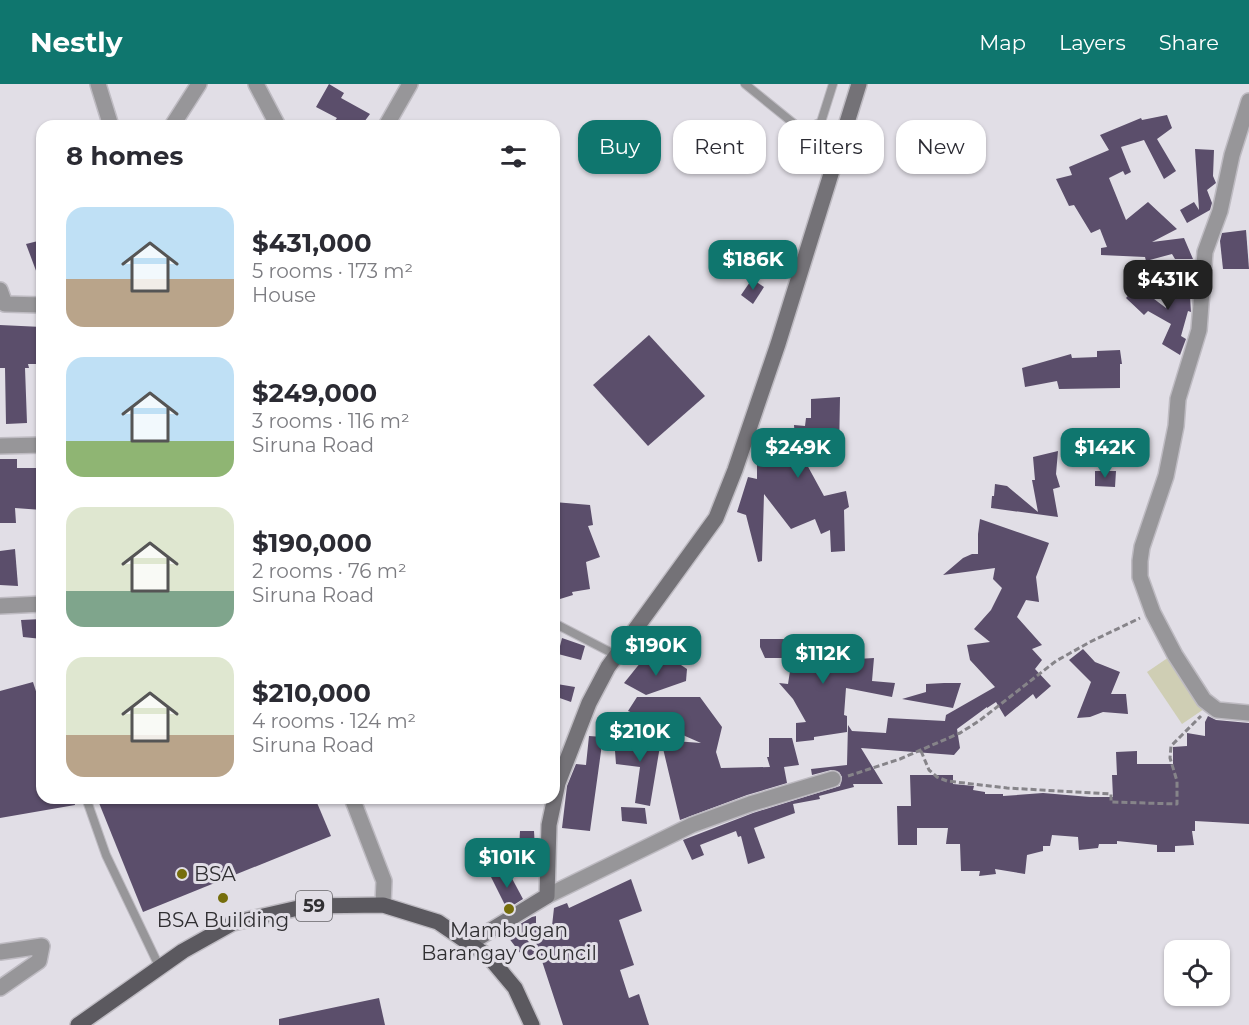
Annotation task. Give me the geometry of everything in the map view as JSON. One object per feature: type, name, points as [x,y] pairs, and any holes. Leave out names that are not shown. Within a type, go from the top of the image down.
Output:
[{"type":"main road","name":"59","points":[[78,1025],[159,966],[233,923],[307,906],[384,904],[438,922],[489,957],[515,988],[532,1025]]},
{"type":"street","points":[[98,84],[109,120]]},
{"type":"street","points":[[176,120],[199,84]]},
{"type":"street","points":[[256,84],[275,120]]},
{"type":"street","points":[[389,120],[410,84]]},
{"type":"street","points":[[560,778],[585,713],[608,667],[716,518],[778,344],[859,84]]},
{"type":"street","points":[[1249,101],[1232,155],[1220,211],[1205,252],[1199,330],[1178,399],[1176,426],[1166,476],[1142,547],[1140,561],[1140,577],[1153,613],[1181,665],[1204,700],[1211,706],[1224,711],[1249,713]]},
{"type":"street","points":[[1153,269],[1202,269]]},
{"type":"street","points":[[0,290],[5,304],[36,305]]},
{"type":"street","points":[[0,446],[36,445]]},
{"type":"street","points":[[0,606],[36,604]]},
{"type":"street","points":[[470,943],[547,896],[692,825],[750,804],[833,779]]},
{"type":"street","points":[[354,804],[384,880],[384,904]]},
{"type":"street","points":[[547,896],[549,825],[553,804]]},
{"type":"street","points":[[0,952],[42,946],[39,961],[0,988]]},
{"type":"lane","points":[[745,84],[803,131],[821,122],[833,84]]},
{"type":"lane","points":[[560,626],[612,653]]},
{"type":"lane","points":[[88,804],[106,855],[159,966]]},
{"type":"path","points":[[833,779],[863,772],[946,740],[979,721],[1056,661],[1119,627],[1153,613]]},
{"type":"path","points":[[921,751],[929,770],[937,777],[947,781],[1007,788],[1110,794],[1111,802],[1177,804],[1177,781],[1170,758],[1171,746],[1211,706]]},
{"type":"green space","points":[[1172,655],[1207,707],[1182,724],[1147,672]]},
{"type":"building","points":[[329,84],[344,93],[341,98],[370,114],[366,120],[336,120],[337,118],[316,107]]},
{"type":"building","points":[[1167,115],[1172,128],[1157,139],[1176,171],[1164,179],[1144,140],[1121,147],[1131,172],[1125,175],[1123,171],[1109,178],[1126,220],[1148,202],[1177,229],[1152,242],[1184,238],[1193,259],[1175,259],[1172,254],[1146,261],[1145,257],[1101,255],[1101,248],[1107,247],[1100,229],[1091,233],[1074,205],[1069,206],[1056,179],[1072,175],[1069,167],[1109,150],[1100,135],[1141,118],[1142,120]]},
{"type":"building","points":[[1195,149],[1214,150],[1213,176],[1216,183],[1207,190],[1212,203],[1210,210],[1187,223],[1180,210],[1194,202],[1199,210]]},
{"type":"building","points":[[1246,230],[1249,269],[1223,269],[1220,241],[1222,233]]},
{"type":"building","points":[[36,242],[36,271],[26,244]]},
{"type":"building","points":[[752,279],[764,287],[753,304],[741,295]]},
{"type":"building","points":[[1179,279],[1193,279],[1190,297],[1191,312],[1188,311],[1181,336],[1186,339],[1180,355],[1162,344],[1171,324],[1148,311],[1144,315],[1126,298],[1137,286],[1166,308],[1170,288],[1175,289]]},
{"type":"building","points":[[0,325],[36,327],[36,364],[28,364],[29,368],[25,368],[27,423],[6,424],[5,368],[0,368]]},
{"type":"building","points":[[649,335],[705,396],[648,446],[593,385]]},
{"type":"building","points":[[1120,350],[1122,364],[1120,364],[1120,388],[1059,389],[1057,381],[1025,387],[1022,368],[1071,354],[1072,358],[1097,357],[1097,351]]},
{"type":"building","points":[[840,397],[839,454],[814,456],[815,461],[806,463],[824,496],[846,491],[849,507],[844,510],[845,551],[831,552],[830,530],[821,534],[815,519],[791,529],[764,494],[762,561],[758,562],[746,515],[737,512],[748,477],[757,479],[757,442],[795,439],[794,425],[805,426],[806,418],[811,418],[811,399]]},
{"type":"building","points":[[1058,451],[1056,474],[1060,487],[1053,489],[1058,517],[991,508],[995,484],[1007,486],[1038,512],[1032,480],[1035,480],[1033,457]]},
{"type":"building","points":[[0,459],[17,459],[17,468],[36,468],[36,510],[15,508],[16,523],[0,523]]},
{"type":"building","points":[[1095,471],[1116,471],[1115,487],[1095,486]]},
{"type":"building","points":[[560,502],[590,505],[593,525],[588,526],[600,557],[586,562],[590,589],[572,592],[573,595],[560,599]]},
{"type":"building","points":[[980,519],[1049,543],[1036,577],[1039,602],[1026,600],[1017,617],[1042,645],[1032,649],[1042,660],[1035,669],[1051,686],[1036,699],[1033,694],[1005,717],[996,702],[987,707],[957,729],[960,748],[954,755],[861,748],[883,784],[853,784],[854,787],[819,796],[820,799],[793,804],[795,813],[754,828],[765,858],[748,864],[741,836],[738,837],[736,831],[700,845],[704,855],[692,860],[683,840],[753,813],[840,786],[842,777],[839,772],[831,770],[812,775],[811,769],[847,765],[848,725],[852,731],[886,733],[888,718],[945,721],[946,715],[995,687],[970,660],[967,645],[990,642],[974,629],[991,610],[1002,588],[993,579],[995,568],[943,575],[963,558],[978,554]]},
{"type":"building","points":[[15,549],[18,586],[0,585],[0,551]]},
{"type":"building","points":[[36,619],[36,638],[23,637],[21,620]]},
{"type":"building","points":[[562,638],[585,646],[581,660],[560,655]]},
{"type":"building","points":[[760,639],[813,639],[807,658],[837,661],[836,652],[858,650],[857,659],[874,658],[872,681],[895,683],[892,697],[846,688],[844,715],[847,716],[847,732],[796,742],[796,723],[806,722],[793,699],[779,683],[788,684],[792,658],[765,658],[760,647]]},
{"type":"building","points":[[1083,649],[1095,662],[1120,672],[1111,694],[1126,694],[1128,714],[1103,712],[1090,717],[1077,718],[1091,682],[1069,660]]},
{"type":"building","points":[[641,662],[681,665],[687,669],[686,681],[646,695],[624,683]]},
{"type":"building","points":[[33,682],[36,691],[36,804],[75,805],[0,818],[0,691]]},
{"type":"building","points":[[961,683],[953,708],[902,699],[926,692],[926,684]]},
{"type":"building","points":[[560,684],[575,687],[571,702],[560,698]]},
{"type":"building","points":[[637,697],[700,697],[722,727],[716,752],[721,768],[770,767],[767,757],[769,757],[769,738],[792,738],[799,765],[784,767],[787,783],[680,820],[661,740],[701,743],[628,711]]},
{"type":"building","points":[[1208,716],[1216,720],[1249,723],[1249,824],[1195,821],[1195,831],[1192,831],[1194,845],[1175,846],[1175,852],[1157,852],[1157,845],[1117,841],[1117,844],[1099,844],[1098,848],[1079,850],[1078,837],[1052,835],[1050,846],[1043,846],[1043,851],[1027,855],[1025,874],[995,869],[996,874],[979,876],[980,871],[961,871],[960,844],[946,844],[948,828],[917,828],[917,845],[898,845],[897,806],[911,806],[910,775],[953,775],[953,784],[974,786],[973,790],[985,792],[985,794],[1003,794],[1003,796],[1043,793],[1113,797],[1112,775],[1117,775],[1116,752],[1137,751],[1137,764],[1173,764],[1173,747],[1187,746],[1187,733],[1205,736],[1205,722]]},
{"type":"building","points":[[589,736],[603,737],[590,831],[562,828],[567,786],[576,764],[586,765]]},
{"type":"building","points":[[614,738],[661,740],[650,806],[635,803],[640,767],[616,764]]},
{"type":"building","name":"BSA","points":[[99,804],[318,804],[331,836],[143,912]]},
{"type":"building","points":[[621,807],[645,808],[647,824],[622,821]]},
{"type":"building","points":[[520,831],[534,831],[536,867],[518,866]]},
{"type":"building","points":[[507,869],[523,899],[507,909],[491,877]]},
{"type":"building","points":[[631,879],[642,911],[619,920],[634,965],[620,970],[629,998],[639,994],[649,1025],[563,1025],[539,952],[524,958],[505,933],[536,916],[536,925],[552,926],[554,908],[567,903],[569,908]]},
{"type":"building","points":[[379,998],[385,1025],[279,1025],[279,1019]]},
{"type":"place","name":"BSA","points":[[182,874]]},
{"type":"place","name":"BSA Building","points":[[223,898]]},
{"type":"place","name":"Mambugan Barangay Council","points":[[509,909]]}]
